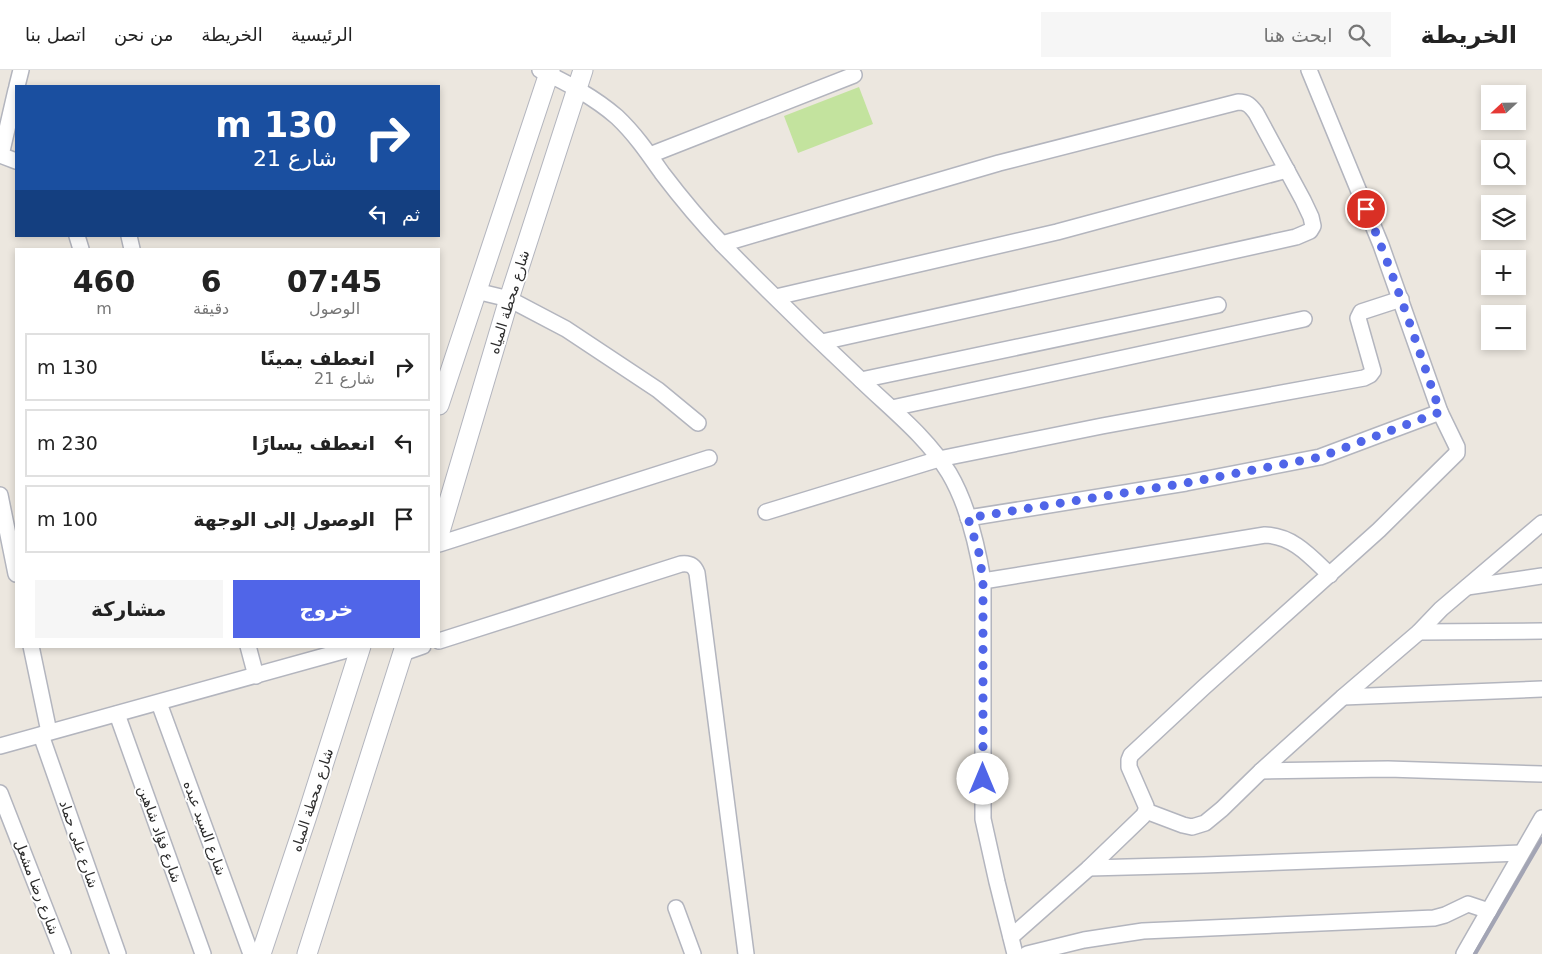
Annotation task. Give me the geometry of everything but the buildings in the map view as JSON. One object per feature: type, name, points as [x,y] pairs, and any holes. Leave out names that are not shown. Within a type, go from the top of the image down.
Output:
[{"type":"street","points":[[18,85],[21,70]]},
{"type":"street","name":"شارع محطة المياه","points":[[440,532],[509,299],[583,70]]},
{"type":"street","points":[[1011,937],[1089,868],[1143,816],[1146,811],[1144,800],[1130,766],[1129,760],[1131,756],[1203,688],[1380,530],[1458,453],[1440,412],[1381,245],[1309,70]]},
{"type":"street","points":[[440,402],[520,159],[546,71],[577,88],[616,116],[639,140],[692,211],[722,244],[861,380],[910,424],[949,473],[968,518],[979,553],[983,581],[983,818],[1015,954]]},
{"type":"street","points":[[650,155],[854,75]]},
{"type":"street","points":[[15,96],[0,155],[15,161]]},
{"type":"street","points":[[722,244],[999,163],[1233,102],[1242,102],[1250,105],[1256,113],[1304,200],[1311,217],[1313,226],[1310,231],[1302,235],[822,342]]},
{"type":"street","points":[[520,159],[551,170]]},
{"type":"street","points":[[776,297],[1057,232],[1287,170]]},
{"type":"street","points":[[476,291],[509,299],[566,330],[658,390],[698,423]]},
{"type":"street","points":[[766,512],[939,459],[1161,415],[1364,378],[1373,371],[1358,318],[1359,315],[1361,312],[1401,299]]},
{"type":"street","points":[[861,380],[1218,305]]},
{"type":"street","points":[[892,408],[1304,319]]},
{"type":"street","points":[[968,518],[1186,483],[1320,457],[1440,412]]},
{"type":"street","points":[[440,544],[709,458]]},
{"type":"street","points":[[0,495],[15,569]]},
{"type":"street","points":[[1146,811],[1192,827],[1205,823],[1343,697],[1418,632],[1441,609],[1542,523]]},
{"type":"street","points":[[983,581],[1265,535],[1274,535],[1287,539],[1301,548],[1330,574]]},
{"type":"street","points":[[440,641],[681,564],[691,564],[695,568],[746,954]]},
{"type":"street","points":[[1467,587],[1542,576]]},
{"type":"street","points":[[1418,632],[1542,631]]},
{"type":"street","name":"شارع على حماد","points":[[31,648],[45,733],[118,954]]},
{"type":"street","points":[[249,648],[256,676]]},
{"type":"street","points":[[0,746],[354,648]]},
{"type":"street","name":"شارع محطة المياه","points":[[261,954],[360,648]]},
{"type":"street","points":[[307,954],[404,650]]},
{"type":"street","points":[[1343,697],[1542,689]]},
{"type":"street","name":"شارع السيد عبده","points":[[159,703],[251,954]]},
{"type":"street","name":"شارع فؤاد شاهين","points":[[117,714],[203,954]]},
{"type":"street","points":[[1261,771],[1388,769],[1542,774]]},
{"type":"street","name":"شارع رضا مشعل","points":[[0,793],[63,954]]},
{"type":"street","points":[[1464,954],[1542,818]]},
{"type":"street","points":[[1089,868],[1204,866],[1521,853]]},
{"type":"street","points":[[1027,954],[1084,940],[1143,931],[1434,918],[1468,904],[1488,911]]},
{"type":"street","points":[[676,908],[693,954]]},
{"type":"green space","points":[[859,87],[873,124],[798,153],[784,116]]},
{"type":"railway","points":[[1475,954],[1542,839]]},
{"type":"route","points":[[983,779],[983,581],[979,553],[968,518],[1186,483],[1320,457],[1440,412],[1401,299],[1366,209]]}]
